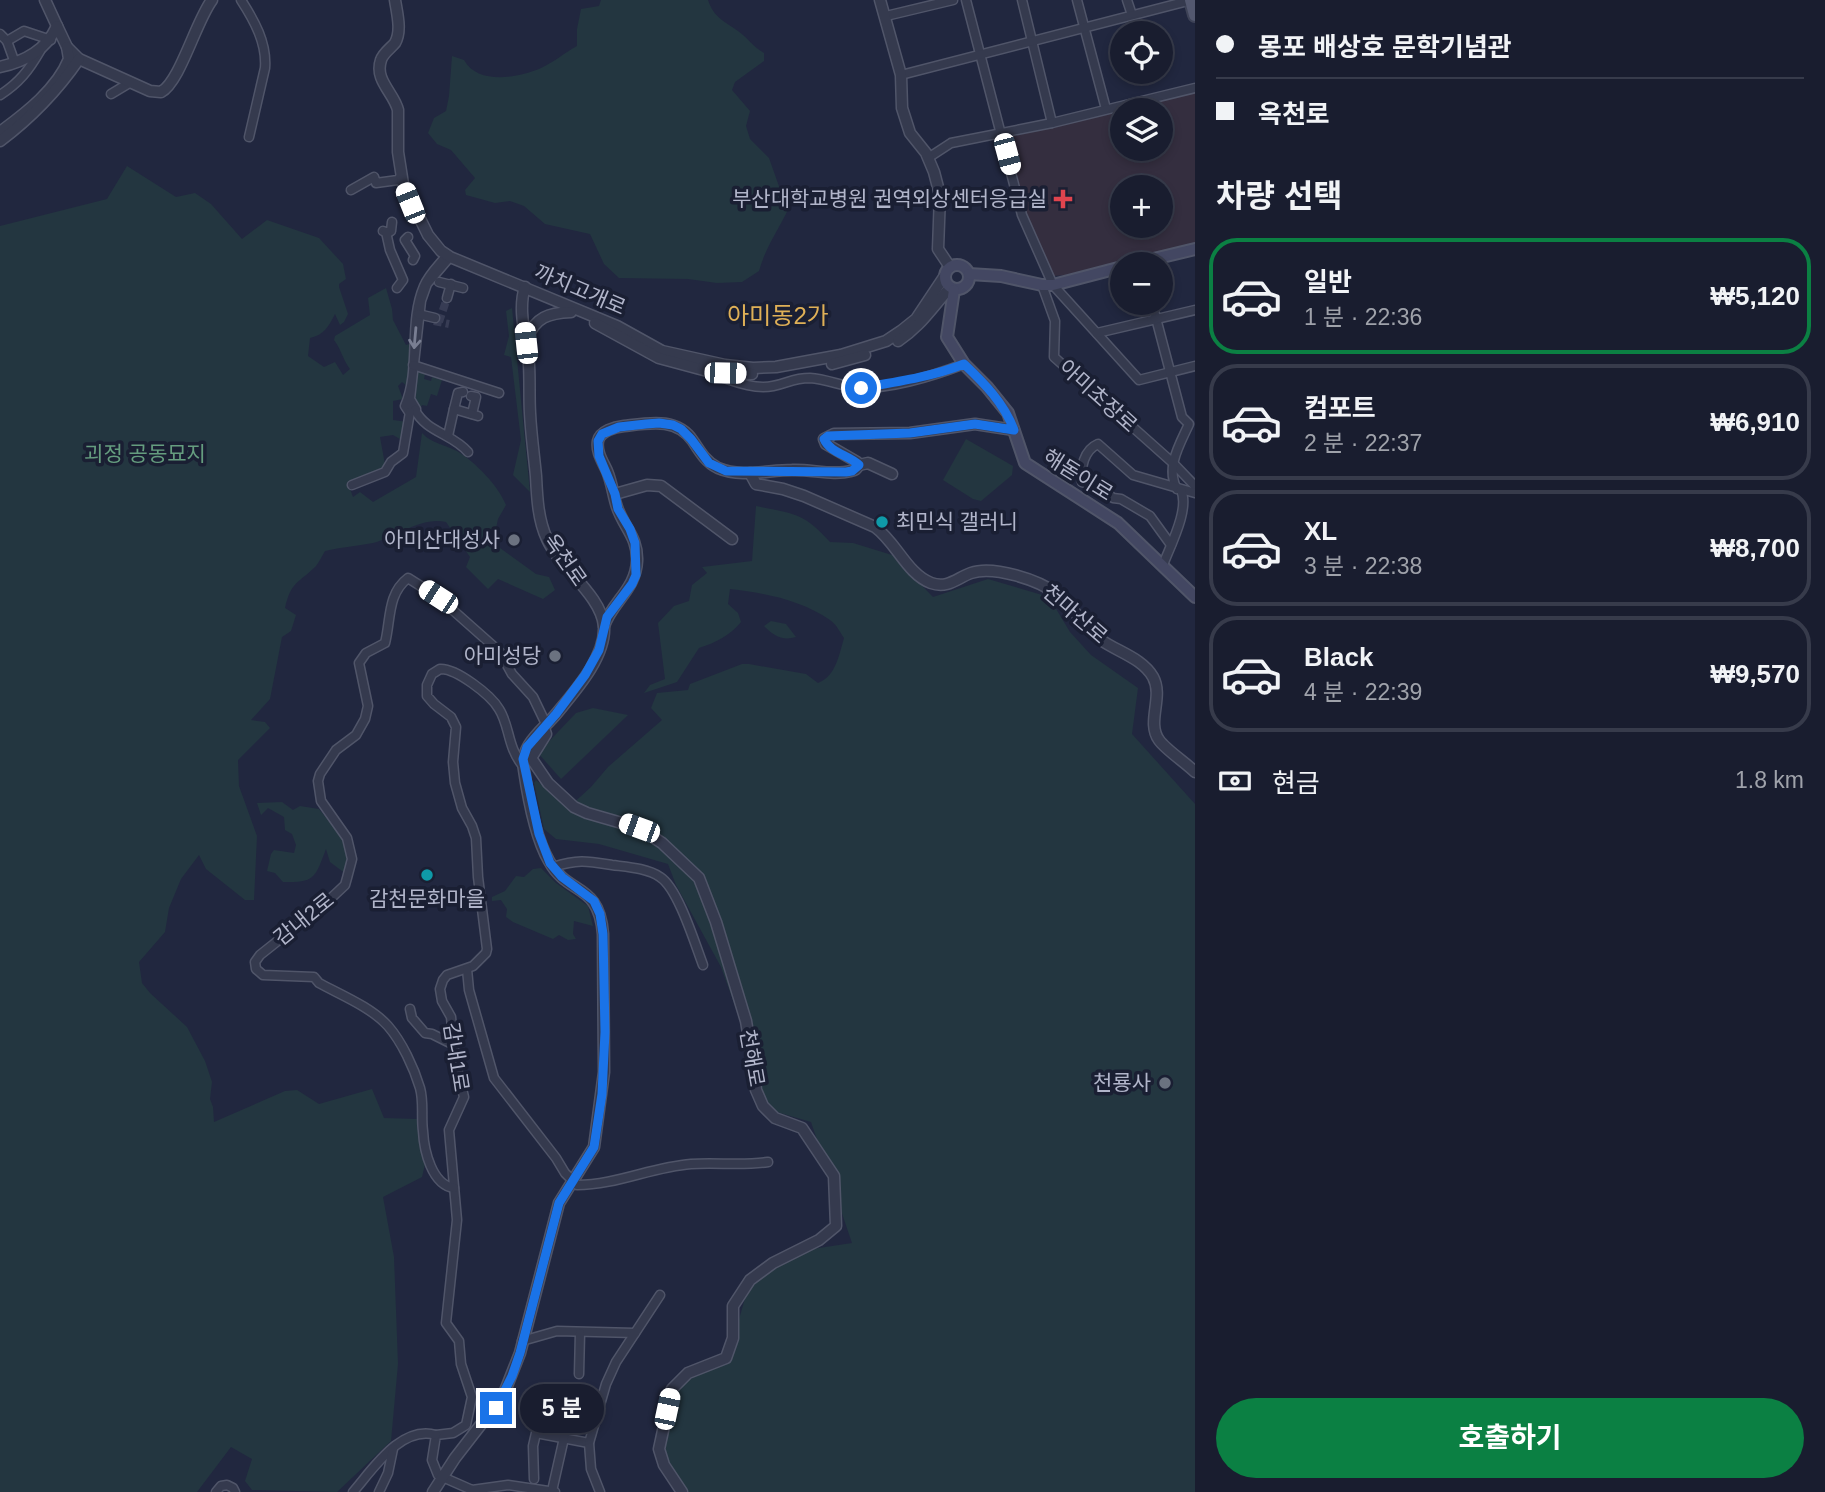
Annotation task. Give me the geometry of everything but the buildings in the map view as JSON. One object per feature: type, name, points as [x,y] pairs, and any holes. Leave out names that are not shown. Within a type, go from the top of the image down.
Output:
[{"type":"main road","points":[[1192,0],[1195,15]]},
{"type":"main road","points":[[1173,254],[1195,249]]},
{"type":"main road","points":[[969,274],[966,286],[949,280],[961,266],[969,274],[1001,276],[1048,285],[1110,270]]},
{"type":"main road","name":"해돋이로","points":[[949,280],[951,304],[947,337],[964,364],[1008,413],[1025,463],[1118,523],[1195,597]]},
{"type":"street","points":[[0,132],[20,118],[54,84],[69,59],[67,47],[45,0]]},
{"type":"street","points":[[67,47],[79,59],[155,92],[168,88],[212,0]]},
{"type":"street","points":[[243,0],[261,38],[266,58],[251,137]]},
{"type":"street","name":"까치고개로","points":[[395,0],[398,32],[396,41],[381,60],[381,66],[384,86],[392,95],[398,110],[401,176],[410,203],[428,235],[447,257],[523,294],[617,326],[662,351],[725,365],[753,368],[805,363],[886,341],[916,319],[949,280]]},
{"type":"street","points":[[468,452],[462,445],[424,423],[405,407],[413,367],[418,300],[425,282],[447,257],[516,292],[571,312],[614,332],[659,358],[711,372],[777,373],[845,361],[888,347],[913,331],[937,304],[949,280],[938,249],[940,195],[928,158],[910,133],[902,108],[901,75],[880,0]]},
{"type":"street","points":[[886,16],[953,0]]},
{"type":"street","points":[[966,0],[1022,215],[1048,285],[1097,333],[1139,380],[1195,366]]},
{"type":"street","points":[[1022,0],[1052,123]]},
{"type":"street","points":[[1077,0],[1106,109]]},
{"type":"street","points":[[1127,0],[1132,15]]},
{"type":"street","points":[[901,75],[1192,0]]},
{"type":"street","points":[[0,95],[29,71],[40,51],[51,40],[57,26]]},
{"type":"street","points":[[15,64],[3,38],[24,31],[51,40]]},
{"type":"street","points":[[0,67],[15,64],[40,51]]},
{"type":"street","points":[[0,141],[24,123],[58,89],[79,59]]},
{"type":"street","points":[[111,94],[131,82]]},
{"type":"street","points":[[928,158],[948,144],[1052,123],[1195,88]]},
{"type":"street","points":[[351,190],[374,177],[376,183],[398,180],[401,176]]},
{"type":"street","points":[[392,222],[391,230],[385,231],[403,280],[397,288]]},
{"type":"street","points":[[408,237],[405,240],[416,255]]},
{"type":"street","points":[[439,282],[463,288]]},
{"type":"street","points":[[447,298],[451,284]]},
{"type":"street","name":"아미초장로","points":[[1048,285],[1055,321],[1054,357],[1173,463],[1195,486]]},
{"type":"street","name":"옥천로","points":[[523,294],[540,520],[555,553],[596,604],[604,627]]},
{"type":"street","points":[[937,304],[945,300],[951,304]]},
{"type":"street","points":[[1097,333],[1195,310]]},
{"type":"street","points":[[526,343],[530,331],[539,320],[552,314],[571,312]]},
{"type":"street","points":[[418,315],[435,320]]},
{"type":"street","points":[[1156,315],[1182,417],[1192,423],[1173,463],[1172,480],[1184,500],[1177,532],[1163,565]]},
{"type":"street","points":[[711,372],[759,388],[793,379],[830,380],[861,388],[897,383],[964,364]]},
{"type":"street","points":[[413,367],[462,386],[499,394]]},
{"type":"street","points":[[447,436],[457,393],[462,386]]},
{"type":"street","points":[[454,409],[475,415],[476,397],[462,386]]},
{"type":"street","points":[[352,485],[386,472],[391,462],[403,453],[413,411]]},
{"type":"street","points":[[433,1492],[441,1477],[503,1396],[512,1376],[560,1200],[594,1147],[600,1115],[605,1032],[603,934],[600,914],[594,901],[562,877],[545,853],[523,766],[527,747],[556,714],[591,666],[599,650],[607,617],[635,578],[635,543],[618,509],[615,494],[599,456],[598,441],[602,434],[619,427],[659,423],[681,429],[709,463],[726,471],[846,472],[867,463],[892,474]]},
{"type":"street","points":[[859,465],[850,457],[827,446],[824,439],[834,434],[910,433],[975,424],[1014,430]]},
{"type":"street","points":[[1171,545],[1150,516],[1121,499],[1113,498],[1097,485],[1082,482],[1082,463],[1093,446],[1098,444],[1133,475],[1195,493]]},
{"type":"street","name":"천마산로","points":[[750,472],[756,484],[804,496],[875,527],[919,576],[928,582],[939,585],[953,583],[970,573],[986,570],[1041,583],[1057,593],[1073,608],[1084,626],[1101,641],[1144,666],[1154,679],[1157,692],[1155,734],[1160,742],[1195,772]]},
{"type":"street","points":[[615,494],[647,485],[661,486],[732,539]]},
{"type":"street","name":"감내2로","points":[[454,1188],[447,1187],[436,1176],[422,1132],[423,1102],[420,1089],[410,1064],[388,1026],[368,1010],[319,983],[314,977],[263,975],[256,969],[255,962],[260,955],[337,893],[347,878],[352,859],[347,838],[321,801],[318,780],[336,750],[360,732],[368,706],[359,663],[366,653],[385,643],[389,606],[403,582],[408,578],[438,597],[500,652],[512,674],[533,697],[545,725]]},
{"type":"street","points":[[596,604],[607,607],[616,604]]},
{"type":"street","name":"감내1로","points":[[436,1435],[453,1433],[466,1425],[472,1397],[461,1364],[459,1341],[446,1323],[450,1267],[457,1236],[449,1130],[464,1097],[451,1017],[442,1001],[440,985],[447,975],[463,968],[467,969],[481,959],[487,949],[476,838],[456,792],[453,762],[457,731],[455,723],[427,696],[427,685],[432,674],[440,669],[452,671],[473,684],[493,702],[502,714],[511,745],[523,766]]},
{"type":"street","name":"천해로","points":[[545,725],[546,734],[531,758],[548,783],[574,807],[639,828],[662,843],[699,878],[706,891],[746,1021],[755,1090],[763,1106],[775,1118],[802,1128],[834,1176],[836,1226],[819,1240],[773,1263],[750,1280],[733,1306],[733,1338],[726,1358],[688,1373],[671,1389],[659,1449],[664,1465],[682,1492]]},
{"type":"street","points":[[553,867],[579,860],[639,869],[658,875],[667,882],[704,965]]},
{"type":"street","points":[[467,969],[469,990],[494,1077],[565,1173],[577,1185],[604,1183],[689,1164],[736,1165],[768,1162]]},
{"type":"street","points":[[410,1009],[412,1018],[425,1033],[454,1045]]},
{"type":"street","points":[[600,1492],[591,1469],[589,1443],[616,1362],[660,1295]]},
{"type":"street","points":[[522,1341],[557,1331],[635,1333]]},
{"type":"street","points":[[579,1374],[580,1333]]},
{"type":"street","points":[[353,1492],[393,1448],[414,1435],[427,1432],[436,1435],[432,1460],[434,1469],[441,1477],[459,1488],[471,1490],[508,1485],[524,1490],[554,1491],[564,1438]]},
{"type":"street","points":[[534,1479],[536,1433],[589,1443]]},
{"type":"street","points":[[379,1492],[388,1473],[393,1448]]},
{"type":"street","points":[[216,1492],[221,1486],[227,1485],[235,1492]]},
{"type":"shaded area","points":[[1195,92],[1195,245],[1165,252],[1110,252],[1110,265],[1053,276],[1025,217],[1006,143],[1009,137],[1110,114],[1110,161],[1173,161],[1172,98]]},
{"type":"green space","points":[[601,0],[708,0],[720,19],[764,53],[764,61],[735,82],[732,90],[750,111],[746,126],[750,139],[769,158],[780,189],[792,201],[759,271],[742,282],[619,278],[604,264],[590,234],[545,224],[524,206],[510,201],[495,203],[466,195],[465,190],[475,178],[451,150],[437,144],[428,133],[434,118],[446,111],[452,56],[464,60],[470,68],[488,76],[509,77],[539,69],[577,46],[581,9],[599,6]]},
{"type":"green space","name":"괴정 공동묘지","points":[[127,166],[176,197],[195,193],[211,204],[242,239],[267,220],[319,238],[343,264],[346,279],[339,287],[348,314],[340,325],[335,314],[326,329],[310,338],[308,356],[324,367],[335,362],[343,375],[350,369],[334,340],[335,336],[370,315],[368,298],[386,288],[393,320],[406,345],[413,343],[407,386],[402,382],[398,386],[403,399],[393,401],[393,420],[408,422],[405,442],[393,435],[380,437],[386,470],[354,483],[350,489],[353,497],[360,492],[373,502],[416,477],[422,433],[434,442],[457,451],[492,482],[506,505],[498,519],[495,533],[500,548],[536,574],[549,577],[555,590],[543,599],[498,579],[488,589],[466,567],[470,557],[446,522],[428,522],[373,543],[325,551],[316,566],[296,583],[287,599],[285,608],[296,615],[291,631],[282,637],[270,699],[251,720],[265,722],[270,728],[238,760],[239,786],[257,836],[254,900],[245,900],[206,869],[199,855],[181,879],[169,908],[165,932],[139,962],[142,983],[187,1027],[205,1061],[212,1082],[210,1099],[214,1122],[285,1091],[297,1090],[319,1104],[372,1089],[384,1118],[417,1119],[427,1156],[422,1177],[383,1197],[394,1257],[398,1364],[391,1441],[337,1492],[252,1490],[245,1481],[252,1459],[231,1447],[197,1492],[0,1492],[0,226],[107,199]]},
{"type":"green space","points":[[512,308],[530,492],[513,475],[521,440],[511,357],[504,355],[509,336],[506,311]]},
{"type":"green space","points":[[416,371],[425,374],[424,379],[431,381],[432,377],[442,380],[437,396],[431,394],[427,406],[422,405],[419,412],[414,391]]},
{"type":"green space","points":[[966,439],[1013,466],[1012,475],[981,501],[973,499],[943,480]]},
{"type":"green space","points":[[756,506],[797,516],[812,525],[830,542],[853,543],[892,555],[933,597],[988,579],[1049,597],[1070,632],[1091,655],[1138,688],[1132,734],[1195,804],[1195,1492],[688,1492],[681,1486],[663,1449],[675,1394],[690,1379],[727,1362],[749,1284],[799,1251],[852,1243],[811,1122],[773,1111],[764,1101],[759,1089],[757,1067],[721,967],[676,885],[668,864],[599,844],[556,839],[544,829],[534,783],[536,780],[569,807],[608,767],[662,720],[651,708],[657,693],[688,690],[690,684],[742,664],[806,674],[818,683],[829,675],[836,664],[844,638],[832,622],[795,602],[730,589],[728,604],[738,613],[741,622],[722,638],[699,648],[677,682],[644,693],[650,685],[665,679],[658,623],[674,606],[689,601],[692,585],[707,573],[702,567],[752,561]]},
{"type":"green space","points":[[771,621],[786,624],[796,637],[782,638],[775,635],[764,626]]},
{"type":"green space","points":[[593,708],[628,715],[561,779],[538,753],[576,713]]},
{"type":"green space","points":[[282,802],[293,810],[300,806],[319,809],[344,840],[349,855],[346,874],[330,862],[326,849],[316,872],[308,879],[283,882],[275,873],[267,871],[274,850],[294,853],[296,845],[292,834],[285,830],[284,817],[268,808],[261,815],[257,803]]},
{"type":"green space","points":[[541,868],[556,883],[588,906],[593,926],[574,921],[573,934],[576,939],[568,940],[559,935],[553,939],[513,922],[506,917],[507,909],[501,900],[492,901],[492,897],[505,891],[516,876],[524,877],[533,869]]},
{"type":"tunnel","points":[[439,322],[447,298]]},
{"type":"tunnel","points":[[434,321],[449,324]]},
{"type":"place","name":"부산대학교병원 권역외상센터응급실","points":[[1063,199]]},
{"type":"place","name":"최민식 갤러니","points":[[882,522]]},
{"type":"place","name":"아미산대성사","points":[[514,540]]},
{"type":"place","name":"아미성당","points":[[555,656]]},
{"type":"place","name":"감천문화마을","points":[[427,875]]},
{"type":"place","name":"천룡사","points":[[1165,1083]]},
{"type":"district","name":"아미동2가","points":[[778,316]]},
{"type":"route","points":[[496,1408],[520,1353],[559,1203],[594,1147],[600,1115],[605,1032],[602,922],[594,901],[562,877],[550,863],[539,834],[523,766],[527,747],[556,714],[596,657],[607,617],[636,575],[637,550],[630,529],[615,501],[615,494],[599,456],[598,441],[602,434],[619,427],[659,423],[681,429],[709,463],[726,471],[846,472],[859,465],[850,457],[827,446],[824,439],[828,436],[910,433],[975,424],[1014,430],[1008,413],[964,364],[897,383],[861,388]]}]
